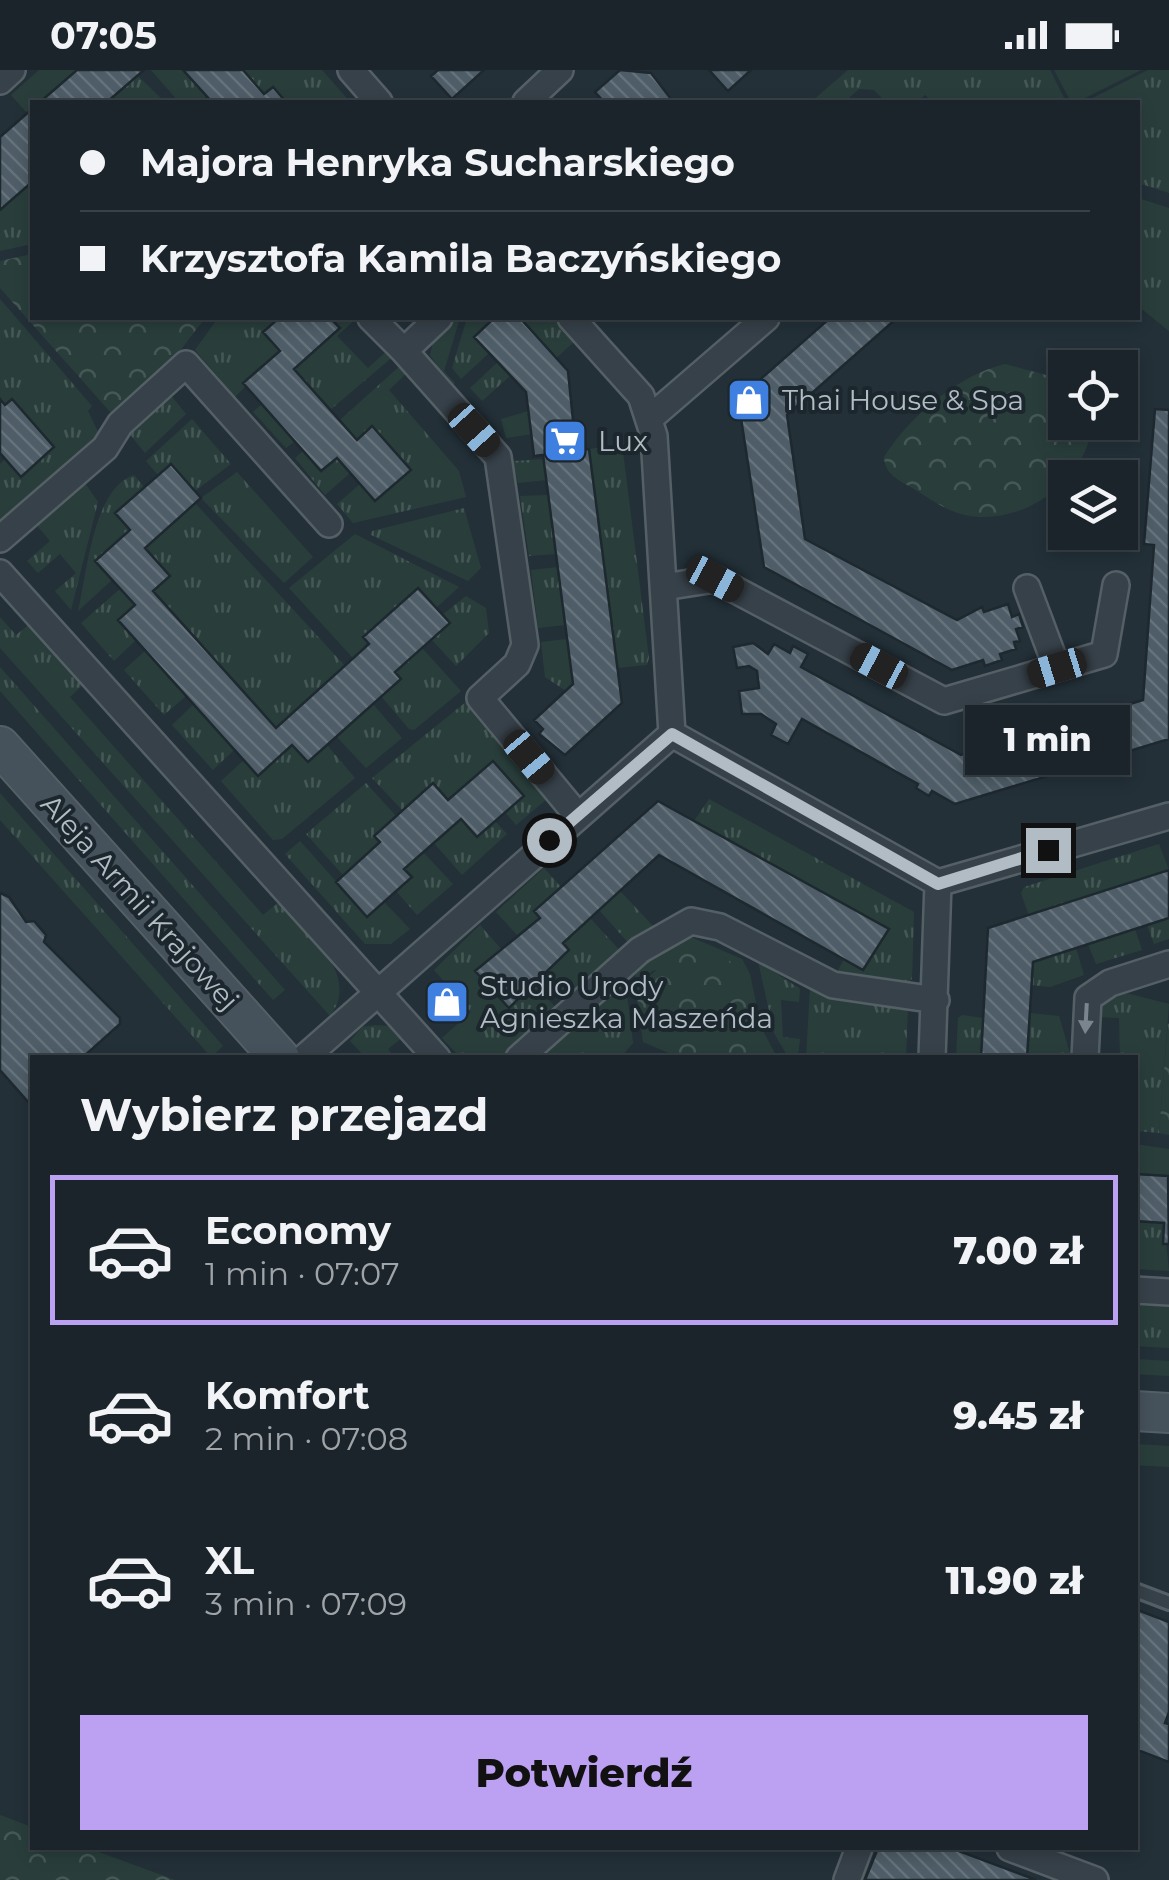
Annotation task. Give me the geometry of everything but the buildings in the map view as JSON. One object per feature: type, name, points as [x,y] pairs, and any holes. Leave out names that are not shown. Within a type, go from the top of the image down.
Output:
[{"type":"street","points":[[0,80],[12,70]]},
{"type":"street","points":[[350,70],[377,100]]},
{"type":"street","points":[[528,100],[560,70]]},
{"type":"street","points":[[374,320],[498,456],[526,645],[517,664],[480,698],[578,816]]},
{"type":"street","points":[[404,351],[437,320]]},
{"type":"street","points":[[572,320],[641,396],[654,436],[672,734]]},
{"type":"street","points":[[649,418],[764,320]]},
{"type":"street","points":[[0,539],[104,448],[120,424],[186,364],[330,524]]},
{"type":"street","points":[[0,573],[434,1055]]},
{"type":"street","points":[[664,587],[715,579],[944,702],[1104,654],[1116,585]]},
{"type":"street","points":[[1027,588],[1057,668]]},
{"type":"street","points":[[307,1055],[378,988],[672,734]]},
{"type":"street","points":[[672,734],[938,884],[1169,816]]},
{"type":"street","name":"Aleja Armii Krajowej","points":[[0,746],[277,1055]]},
{"type":"street","points":[[932,1055],[938,884]]},
{"type":"street","points":[[521,1055],[640,950],[691,920],[720,927],[842,988],[936,1000]]},
{"type":"street","points":[[1085,1055],[1088,998],[1110,983],[1169,964]]},
{"type":"street","points":[[1138,1290],[1169,1292]]},
{"type":"street","points":[[1138,1411],[1169,1413]]},
{"type":"street","points":[[847,1880],[859,1850]]},
{"type":"street","points":[[1015,1850],[1096,1880]]},
{"type":"lane","points":[[1138,1591],[1169,1602]]},
{"type":"green space","points":[[39,70],[77,70],[42,100],[30,100],[27,113],[11,95]]},
{"type":"green space","points":[[151,70],[183,70],[206,97],[177,100]]},
{"type":"green space","points":[[243,70],[322,70],[348,100],[284,100],[273,87],[264,94]]},
{"type":"green space","points":[[848,70],[1050,70],[1065,100],[931,100],[925,95],[919,100],[884,100],[874,90],[859,89],[846,100],[813,100]]},
{"type":"green space","points":[[1054,70],[1141,70],[1081,100],[1070,100]]},
{"type":"green space","points":[[1148,70],[1169,70],[1169,193],[1140,184],[1140,100],[1089,100]]},
{"type":"green space","points":[[138,76],[163,100],[109,100]]},
{"type":"green space","points":[[30,184],[30,244],[0,251],[0,210]]},
{"type":"green space","points":[[1140,199],[1169,208],[1169,331],[1140,308]]},
{"type":"green space","points":[[30,254],[30,320],[203,320],[179,352],[112,414],[0,288],[0,261]]},
{"type":"green space","points":[[0,299],[92,406],[88,411],[98,432],[89,449],[0,526],[0,464],[5,459],[21,476],[54,447],[13,400],[5,405],[0,399]]},
{"type":"green space","points":[[217,320],[277,320],[263,332],[280,351],[235,397],[195,350]]},
{"type":"green space","points":[[332,320],[355,320],[337,336],[368,368],[389,349],[395,355],[330,410],[294,369],[339,329]]},
{"type":"green space","points":[[448,320],[459,320],[444,371],[455,383],[451,386],[430,355],[435,334]]},
{"type":"green space","points":[[466,320],[492,320],[475,337],[489,353],[461,379],[452,368]]},
{"type":"green space","points":[[522,320],[554,320],[574,342],[556,358]]},
{"type":"green space","points":[[499,361],[511,375],[482,401],[470,388]]},
{"type":"green space","points":[[402,364],[409,371],[389,390],[459,471],[466,497],[353,523],[337,504],[360,484],[376,501],[410,470],[371,427],[357,440],[340,420]]},
{"type":"green space","points":[[1005,364],[1048,375],[1048,440],[1089,440],[1080,460],[1048,460],[1048,496],[1013,513],[991,517],[970,516],[941,506],[898,480],[890,473],[884,457],[907,427],[936,400],[987,370]]},
{"type":"green space","points":[[169,393],[186,414],[145,453],[128,432]]},
{"type":"green space","points":[[262,404],[295,441],[286,448],[253,412]]},
{"type":"green space","points":[[529,411],[532,434],[506,438],[501,419]]},
{"type":"green space","points":[[192,419],[231,464],[195,491],[171,464],[158,475],[146,461]]},
{"type":"green space","points":[[622,444],[649,658],[647,665],[617,668],[589,449]]},
{"type":"green space","points":[[303,451],[322,471],[337,458],[350,473],[325,495],[295,458]]},
{"type":"green space","points":[[544,459],[546,480],[518,483],[513,461]]},
{"type":"green space","points":[[237,472],[313,557],[284,583],[201,498]]},
{"type":"green space","points":[[134,475],[144,487],[115,513],[130,530],[95,561],[112,580],[78,611],[101,514],[120,483]]},
{"type":"green space","points":[[83,480],[98,502],[71,610],[55,591],[76,573],[60,554],[38,573],[27,561],[50,541],[34,522]]},
{"type":"green space","points":[[548,495],[556,554],[529,556],[520,496]]},
{"type":"green space","points":[[195,503],[345,666],[276,728],[153,591],[145,548]]},
{"type":"green space","points":[[464,508],[481,568],[468,581],[371,535],[372,531]]},
{"type":"green space","points":[[355,534],[459,587],[436,608],[418,589],[353,658],[289,588]]},
{"type":"green space","points":[[558,567],[565,625],[538,628],[531,570]]},
{"type":"green space","points":[[120,589],[135,605],[119,620],[136,640],[114,661],[81,623]]},
{"type":"green space","points":[[466,596],[486,608],[489,633],[456,666],[431,639],[442,615]]},
{"type":"green space","points":[[0,617],[16,635],[32,622],[87,681],[70,697],[263,915],[279,902],[315,940],[335,969],[339,985],[338,1000],[330,1016],[0,648]]},
{"type":"green space","points":[[567,639],[573,684],[566,691],[545,677],[541,642]]},
{"type":"green space","points":[[422,648],[461,691],[414,730],[381,696],[395,672]]},
{"type":"green space","points":[[146,650],[186,696],[164,715],[124,670]]},
{"type":"green space","points":[[0,667],[285,990],[273,1000],[0,691]]},
{"type":"green space","points":[[467,701],[547,799],[516,825],[505,812],[523,795],[493,761],[448,800],[433,784],[402,810],[372,778]]},
{"type":"green space","points":[[194,704],[234,750],[213,770],[172,725]]},
{"type":"green space","points":[[373,704],[402,738],[366,768],[336,736]]},
{"type":"green space","points":[[292,745],[308,762],[327,745],[355,778],[282,839],[273,840],[221,781],[244,760],[258,776]]},
{"type":"green space","points":[[366,783],[396,816],[374,835],[380,842],[343,875],[306,834]]},
{"type":"green space","points":[[0,793],[223,1046],[209,1055],[0,820]]},
{"type":"green space","points":[[709,799],[914,912],[912,979],[907,985],[851,980],[837,972],[844,959],[864,970],[889,929],[694,821]]},
{"type":"green space","points":[[461,819],[495,821],[507,834],[462,875],[434,843]]},
{"type":"green space","points":[[300,841],[367,916],[384,902],[410,929],[391,944],[365,944],[285,854]]},
{"type":"green space","points":[[1159,844],[1169,870],[1029,916],[1021,893],[1024,887]]},
{"type":"green space","points":[[423,852],[453,884],[417,915],[396,891],[411,877],[404,869]]},
{"type":"green space","points":[[544,868],[561,887],[535,910],[540,918],[519,937],[496,912]]},
{"type":"green space","points":[[620,891],[653,926],[632,947],[599,910]]},
{"type":"green space","points":[[590,918],[624,955],[570,1002],[544,974],[569,951],[563,943]]},
{"type":"green space","points":[[1169,918],[1169,939],[1154,944],[1147,925]]},
{"type":"green space","points":[[480,925],[503,951],[475,972],[508,1008],[533,983],[559,1011],[509,1055],[458,1055],[442,1038],[471,1012],[434,970]]},
{"type":"green space","points":[[1135,929],[1142,950],[1096,964],[1088,944]]},
{"type":"green space","points":[[693,938],[742,959],[750,974],[714,951],[652,971],[636,989],[635,969],[680,940]]},
{"type":"green space","points":[[1076,948],[1084,975],[1050,987],[1031,985],[1033,962]]},
{"type":"green space","points":[[714,951],[750,974],[761,1027],[776,1055],[673,1055],[643,1042],[636,989],[672,955]]},
{"type":"green space","points":[[758,961],[800,989],[799,1002],[781,1000],[783,1037],[800,1039],[798,1055],[787,1055],[774,1033]]},
{"type":"green space","points":[[625,979],[633,1043],[623,1055],[537,1055]]},
{"type":"green space","points":[[810,988],[848,1000],[908,1007],[906,1055],[806,1055]]},
{"type":"green space","points":[[1118,991],[1169,1004],[1159,1133],[1138,1131],[1138,1055],[1120,1055],[1119,1018],[1096,1017],[1106,998]]},
{"type":"green space","points":[[1030,1013],[1059,1016],[1070,1055],[1027,1055]]},
{"type":"green space","points":[[958,1018],[983,1018],[981,1055],[956,1055]]},
{"type":"green space","points":[[1169,1024],[1169,1135],[1159,1133]]},
{"type":"green space","points":[[388,1026],[404,1036],[388,1049],[392,1055],[363,1055],[350,1041],[362,1027]]},
{"type":"green space","points":[[1138,1144],[1169,1149],[1169,1198],[1138,1176]]},
{"type":"green space","points":[[1138,1221],[1164,1223],[1169,1271],[1138,1269]]},
{"type":"green space","points":[[1138,1305],[1169,1307],[1169,1348],[1138,1346]]},
{"type":"green space","points":[[1138,1359],[1169,1361],[1169,1376],[1138,1374]]},
{"type":"green space","points":[[1138,1444],[1169,1446],[1169,1467],[1138,1465]]},
{"type":"green space","points":[[0,1815],[30,1826],[30,1850],[93,1850],[175,1880],[0,1880]]},
{"type":"place","name":"Thai House & Spa","points":[[749,400]]},
{"type":"place","name":"Lux","points":[[565,441]]},
{"type":"place","name":"Studio Urody Agnieszka Maszeńda","points":[[447,1002]]},
{"type":"route","points":[[549,840],[672,734],[938,884],[1048,850]]}]
